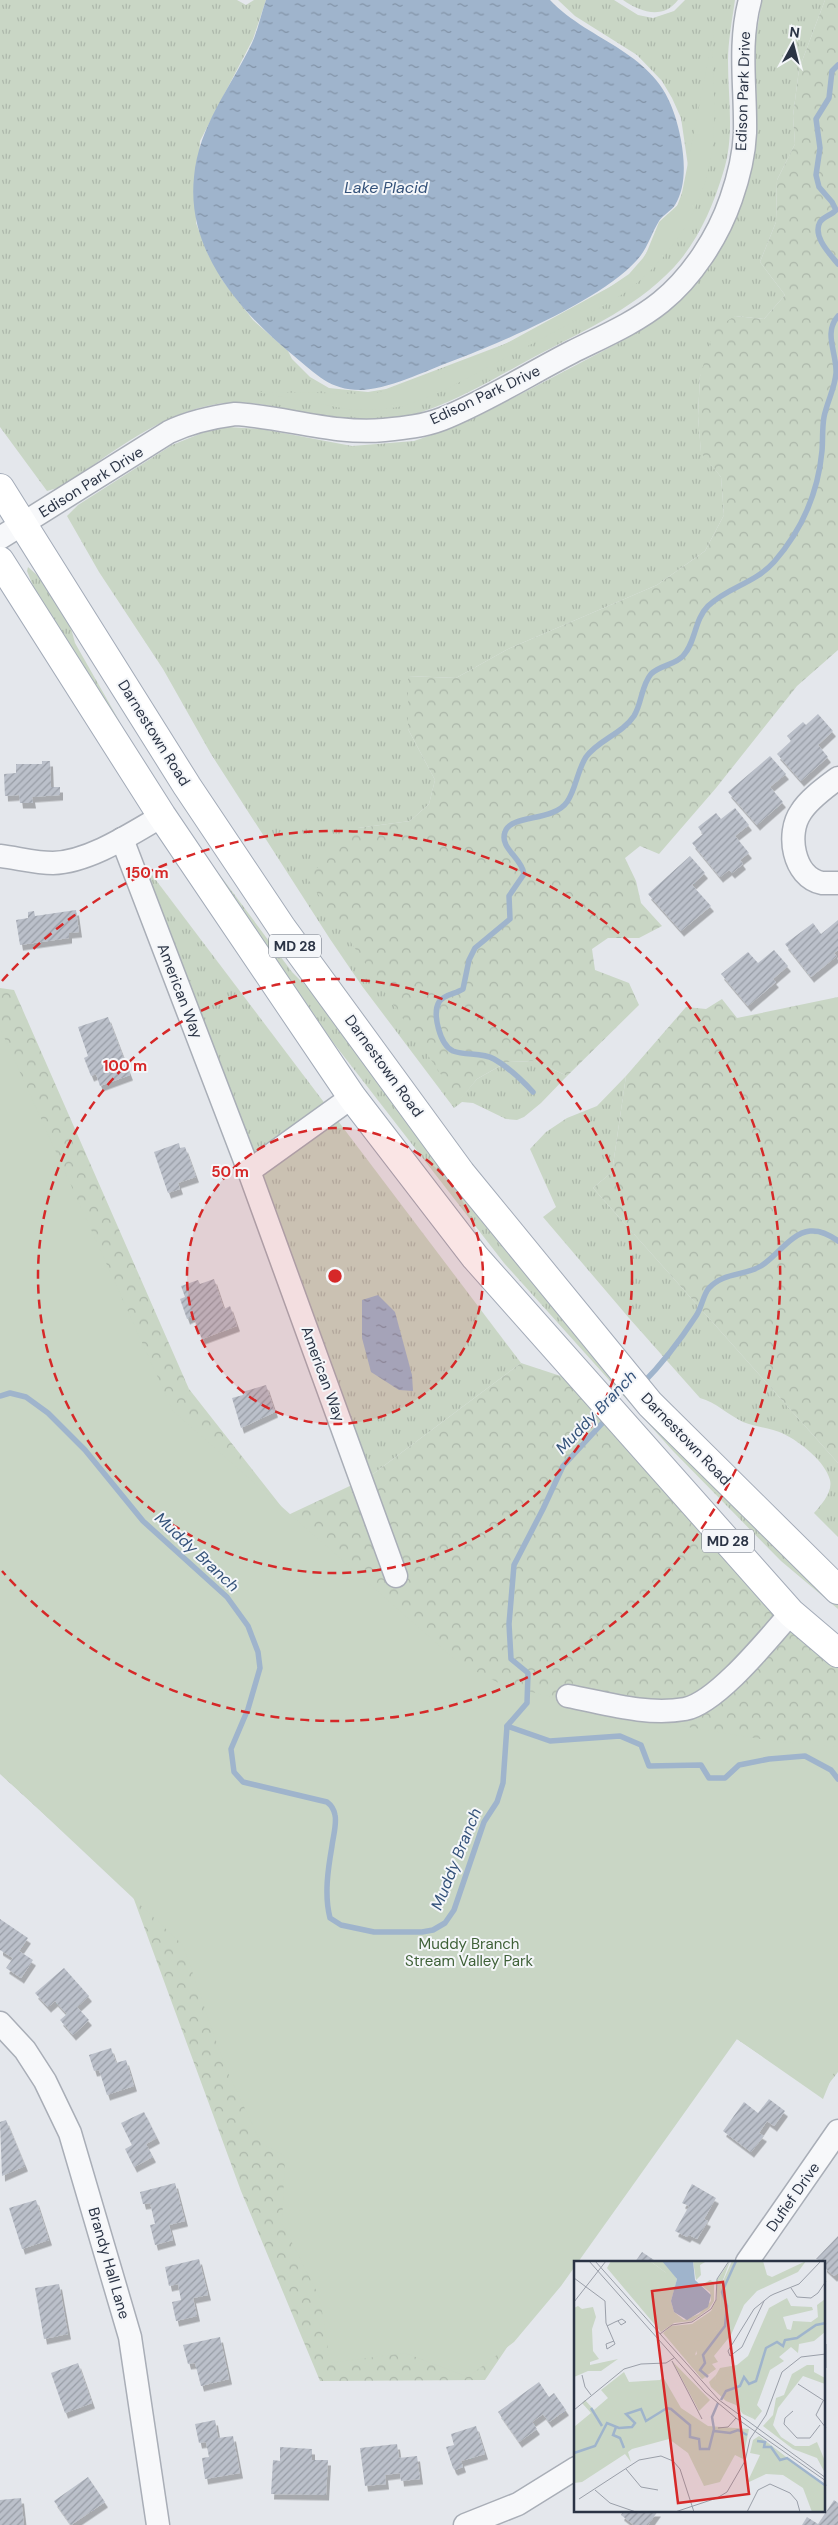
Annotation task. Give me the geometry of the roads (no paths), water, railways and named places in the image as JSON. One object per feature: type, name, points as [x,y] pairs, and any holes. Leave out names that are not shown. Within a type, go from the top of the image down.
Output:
[{"type":"main road","name":"Darnestown Road","points":[[0,488],[187,786],[282,928],[461,1173],[650,1404],[774,1529],[838,1590]]},
{"type":"main road","name":"MD 28","points":[[0,561],[162,816],[352,1097],[475,1257],[791,1613],[838,1653]]},
{"type":"street","name":"Edison Park Drive","points":[[0,538],[169,432],[184,425],[217,416],[236,414],[354,430],[381,430],[425,424],[473,404],[633,320],[661,302],[682,282],[700,258],[720,226],[731,199],[745,136],[743,56],[745,24],[750,0]]},
{"type":"street","points":[[838,778],[801,811],[794,826],[791,842],[798,860],[814,879],[821,882],[838,883]]},
{"type":"street","points":[[0,856],[53,862],[76,859],[122,839],[162,816]]},
{"type":"street","name":"American Way","points":[[122,839],[249,1172],[396,1576]]},
{"type":"street","points":[[249,1172],[352,1097]]},
{"type":"street","points":[[568,1696],[645,1710],[686,1709],[708,1699],[761,1647],[791,1613]]},
{"type":"street","name":"Brandy Hall Lane","points":[[0,2023],[25,2050],[40,2073],[70,2133],[130,2337],[158,2525]]},
{"type":"street","name":"Dufief Drive","points":[[748,2261],[838,2131]]},
{"type":"street","points":[[465,2525],[518,2504],[574,2469]]},
{"type":"water","name":"Lake Placid","points":[[266,0],[550,0],[566,15],[638,62],[653,76],[666,94],[678,126],[684,161],[680,195],[675,205],[659,221],[647,246],[637,260],[621,275],[579,303],[528,329],[480,350],[388,385],[363,390],[352,390],[333,385],[325,381],[274,339],[237,300],[221,278],[208,255],[199,230],[194,204],[194,177],[202,141],[217,108],[252,43]]},
{"type":"water","points":[[378,1295],[395,1312],[412,1375],[413,1391],[399,1390],[371,1372],[362,1338],[362,1300]]},
{"type":"waterway","points":[[838,65],[832,71],[829,98],[816,119],[820,148],[816,175],[819,187],[832,202],[836,210],[820,222],[818,233],[823,244],[838,264]]},
{"type":"waterway","points":[[533,1092],[515,1074],[494,1059],[453,1051],[448,1048],[438,1029],[436,1014],[441,999],[463,989],[469,960],[475,948],[510,919],[509,896],[524,874],[505,843],[505,832],[509,826],[515,823],[552,813],[567,802],[586,757],[597,746],[623,728],[634,716],[645,684],[651,674],[683,656],[700,618],[708,606],[724,594],[750,581],[766,569],[774,562],[793,537],[807,510],[817,482],[822,451],[824,417],[836,373],[831,336],[838,316]]},
{"type":"waterway","name":"Muddy Branch","points":[[642,1384],[664,1360],[683,1334],[698,1312],[707,1291],[715,1283],[721,1279],[761,1266],[790,1240],[803,1233],[810,1231],[822,1232],[838,1241]]},
{"type":"waterway","name":"Muddy Branch","points":[[0,1396],[10,1393],[26,1397],[48,1413],[85,1450],[143,1521],[227,1597],[248,1626],[258,1652],[260,1668],[248,1709],[231,1749],[234,1772],[243,1782],[327,1802],[331,1806],[335,1813],[336,1822],[327,1882],[330,1918],[341,1925],[374,1932],[422,1932],[433,1930],[445,1923],[454,1910],[484,1822],[497,1802],[503,1783],[507,1726],[527,1703],[528,1673],[511,1659],[509,1624],[514,1565],[563,1466],[608,1417]]},
{"type":"waterway","points":[[507,1726],[550,1741],[620,1736],[641,1745],[649,1766],[701,1765],[709,1778],[725,1778],[739,1765],[769,1759],[805,1756],[831,1770],[838,1779]]},
{"type":"park label","name":"Muddy Branch Stream Valley Park","points":[[469,1952]]}]
